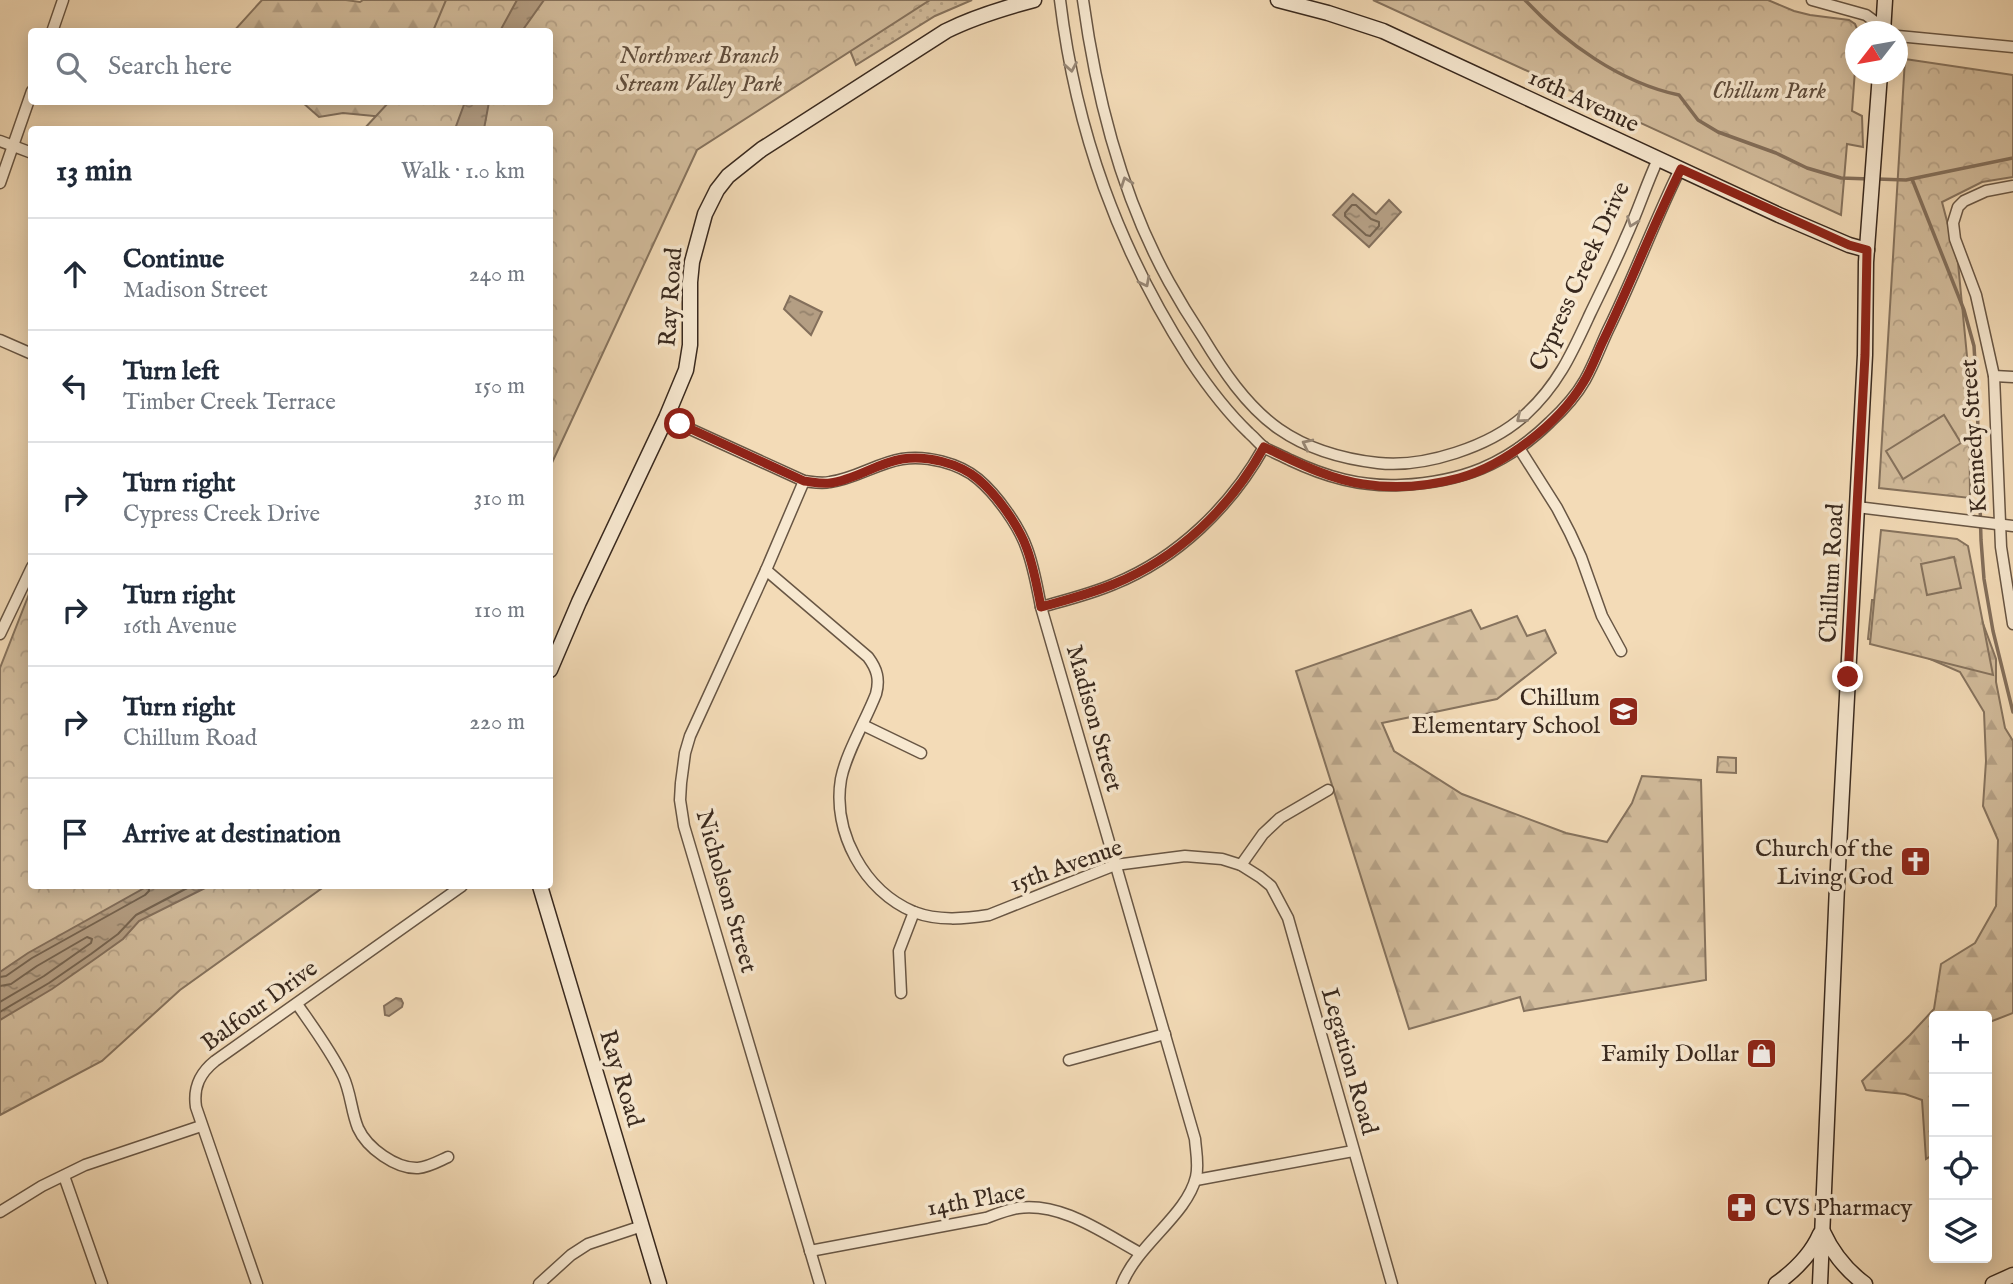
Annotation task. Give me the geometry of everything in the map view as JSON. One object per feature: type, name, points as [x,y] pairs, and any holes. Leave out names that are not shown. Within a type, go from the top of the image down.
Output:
[{"type":"street","points":[[53,28],[63,0]]},
{"type":"street","name":"Ray Road","points":[[553,663],[666,418],[690,357],[690,282],[696,240],[716,190],[728,176],[762,149],[946,31],[998,9],[1034,0]]},
{"type":"street","name":"Cypress Creek Drive","points":[[1060,0],[1074,85],[1098,174],[1133,258],[1173,333],[1211,392],[1264,447],[1309,469],[1338,479],[1392,486],[1461,478],[1485,468],[1519,448],[1548,424],[1584,381],[1681,169]]},
{"type":"street","name":"Cypress Creek Drive","points":[[1083,0],[1099,87],[1117,158],[1168,281],[1217,361],[1258,412],[1287,434],[1322,452],[1392,464],[1416,463],[1443,458],[1469,448],[1507,429],[1524,416],[1561,374],[1627,236],[1658,159]]},
{"type":"street","name":"16th Avenue","points":[[1278,0],[1382,31],[1658,159],[1849,245],[1867,250]]},
{"type":"street","points":[[1812,0],[1866,15],[1874,21]]},
{"type":"street","points":[[1885,0],[1885,21]]},
{"type":"street","points":[[1908,37],[2013,47]]},
{"type":"street","name":"Chillum Road","points":[[1820,1284],[1837,886],[1865,355],[1871,168],[1879,84]]},
{"type":"street","points":[[0,183],[28,103]]},
{"type":"street","points":[[0,141],[28,152]]},
{"type":"street","name":"Kennedy Street","points":[[2013,186],[1986,191],[1964,201],[1958,207],[1953,223],[1955,239],[1976,295],[1994,376],[2000,525],[2004,572],[2013,624]]},
{"type":"street","points":[[0,340],[28,352]]},
{"type":"street","points":[[1994,376],[2013,377]]},
{"type":"street","name":"Madison Street","points":[[666,418],[804,481],[838,481],[883,463],[903,459],[933,460],[977,478],[1012,520],[1027,547],[1041,607],[1195,1139],[1198,1163],[1196,1180]]},
{"type":"street","points":[[1041,607],[1116,583],[1167,554],[1193,535],[1233,495],[1264,447]]},
{"type":"street","points":[[1519,448],[1557,508],[1581,557],[1602,616],[1621,651]]},
{"type":"street","name":"Nicholson Street","points":[[804,481],[690,736],[683,766],[680,800],[688,839],[820,1284]]},
{"type":"street","points":[[1857,507],[2013,526]]},
{"type":"street","name":"15th Avenue","points":[[766,570],[867,657],[874,667],[878,684],[841,780],[840,804],[844,832],[851,850],[875,885],[891,899],[914,912],[957,919],[989,915],[1115,865],[1185,856],[1223,859],[1241,865]]},
{"type":"street","points":[[0,634],[28,575]]},
{"type":"street","points":[[863,725],[921,753]]},
{"type":"street","points":[[1241,865],[1262,834],[1280,818],[1328,790]]},
{"type":"street","name":"Legation Road","points":[[1241,865],[1270,886],[1288,918],[1392,1284]]},
{"type":"street","name":"Balfour Drive","points":[[257,1284],[201,1126],[194,1098],[196,1084],[215,1061],[458,889]]},
{"type":"street","name":"Ray Road","points":[[541,889],[659,1284]]},
{"type":"street","points":[[901,993],[899,951],[914,912]]},
{"type":"street","points":[[297,1004],[344,1078],[358,1126],[367,1142],[398,1164],[410,1167],[420,1168],[448,1157]]},
{"type":"street","points":[[1069,1060],[1165,1034]]},
{"type":"street","points":[[0,1212],[85,1165],[201,1126]]},
{"type":"street","points":[[1122,1284],[1140,1253],[1182,1205],[1196,1180],[1353,1151]]},
{"type":"street","points":[[64,1175],[102,1284]]},
{"type":"street","name":"14th Place","points":[[810,1251],[1033,1207],[1066,1214],[1087,1223],[1140,1253]]},
{"type":"street","points":[[539,1284],[579,1248],[642,1226]]},
{"type":"street","points":[[1776,1284],[1799,1264],[1815,1244],[1821,1229]]},
{"type":"street","points":[[1821,1229],[1832,1252],[1852,1275],[1865,1284]]},
{"type":"green space","points":[[262,0],[480,0],[454,28],[237,28]]},
{"type":"green space","name":"Northwest Branch Stream Valley Park","points":[[446,0],[930,0],[697,150],[553,461],[553,126],[367,126],[386,105],[553,105],[553,28],[434,28]]},
{"type":"green space","points":[[824,0],[972,0],[935,16],[856,65],[840,26]]},
{"type":"green space","name":"Chillum Park","points":[[1373,0],[1768,0],[1810,15],[1849,20],[1845,21],[1845,84],[1854,84],[1852,111],[1862,116],[1863,147],[1847,144],[1841,215]]},
{"type":"green space","points":[[1908,59],[2013,75],[2013,177],[1982,182],[1942,202],[1958,263],[1969,377],[1970,498],[1879,488],[1903,84],[1908,84]]},
{"type":"green space","points":[[305,105],[402,105],[384,117],[343,113],[319,117]]},
{"type":"green space","points":[[1944,415],[1961,443],[1903,479],[1886,451]]},
{"type":"green space","points":[[1881,530],[1957,539],[1968,546],[1993,675],[1870,644]]},
{"type":"green space","points":[[1954,557],[1961,588],[1927,595],[1921,564]]},
{"type":"green space","points":[[28,597],[28,889],[321,889],[180,990],[102,1061],[0,1115],[0,668]]},
{"type":"green space","points":[[1974,599],[1996,659],[1996,682],[2005,728],[2013,741],[2013,1013],[1992,1021],[1992,1011],[1932,1011],[1941,964],[1975,943],[1996,906],[1998,840],[1983,806],[1986,761],[1984,712],[1960,672],[1898,645],[1868,639],[1872,600]]},
{"type":"green space","points":[[1471,610],[1481,629],[1517,616],[1527,636],[1545,630],[1556,653],[1497,699],[1382,723],[1394,751],[1462,794],[1566,833],[1607,842],[1632,803],[1642,776],[1701,780],[1706,980],[1524,1011],[1520,997],[1409,1029],[1296,671]]},
{"type":"green space","points":[[1718,757],[1736,758],[1736,773],[1717,772]]},
{"type":"green space","points":[[1929,1014],[1929,1157],[1926,1159],[1922,1100],[1905,1094],[1866,1090],[1862,1081]]},
{"type":"water","points":[[517,0],[544,0],[524,28],[502,28]]},
{"type":"water","points":[[464,105],[488,105],[485,126],[456,126]]},
{"type":"water","points":[[1353,194],[1376,214],[1389,200],[1401,212],[1369,247],[1333,215]]},
{"type":"water","points":[[790,296],[822,312],[811,335],[784,309]]},
{"type":"water","points":[[143,889],[203,889],[139,921],[123,939],[95,959],[0,1020],[0,972],[28,953]]},
{"type":"water","points":[[396,998],[401,999],[402,1007],[389,1016],[385,1015],[384,1006]]},
{"type":"waterway","points":[[1525,0],[1558,31],[1595,59],[1636,81],[1679,95],[1698,120],[1718,132],[1776,153],[1807,168],[1841,178],[1870,179]]},
{"type":"waterway","points":[[1877,179],[1906,180],[2013,158]]},
{"type":"waterway","points":[[1912,179],[1964,310],[1974,346],[1984,579],[1993,631],[2013,712]]},
{"type":"place","name":"Chillum Elementary School","points":[[1623,711]]},
{"type":"place","name":"Church of the Living God","points":[[1916,862]]},
{"type":"place","name":"Family Dollar","points":[[1762,1053]]},
{"type":"place","name":"CVS Pharmacy","points":[[1742,1207]]},
{"type":"route","points":[[680,424],[804,481],[829,483],[883,463],[919,458],[949,464],[965,471],[977,478],[992,493],[1012,520],[1027,547],[1041,607],[1116,583],[1167,554],[1193,535],[1233,495],[1264,447],[1309,469],[1338,479],[1392,486],[1461,478],[1485,468],[1519,448],[1548,424],[1584,381],[1681,169],[1779,215],[1867,250],[1865,355],[1848,677]]}]
